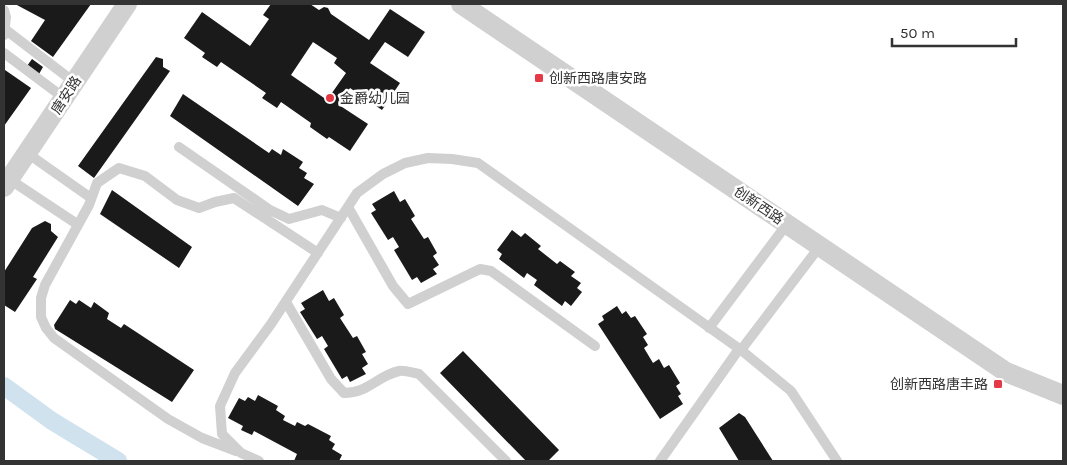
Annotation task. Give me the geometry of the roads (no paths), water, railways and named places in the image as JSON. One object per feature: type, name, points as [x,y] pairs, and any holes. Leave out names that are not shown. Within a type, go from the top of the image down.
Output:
[{"type":"street","name":"唐安路","points":[[6,183],[127,4]]},
{"type":"street","name":"创新西路","points":[[461,4],[1006,372],[1063,395]]},
{"type":"lane","points":[[4,10],[6,17],[5,32],[69,90]]},
{"type":"lane","points":[[4,53],[69,90]]},
{"type":"lane","points":[[179,147],[270,210],[289,219],[322,210],[341,218]]},
{"type":"lane","points":[[27,152],[91,198]]},
{"type":"lane","points":[[241,453],[222,434],[220,406],[235,373],[286,302],[357,193],[384,174],[405,163],[428,158],[452,158],[478,163],[740,350],[791,391],[837,461]]},
{"type":"lane","points":[[259,461],[202,438],[168,419],[54,338],[46,328],[41,317],[41,298],[50,273],[91,198],[97,183],[119,168],[145,176],[177,200],[199,208],[234,198],[318,253]]},
{"type":"lane","points":[[6,183],[77,224]]},
{"type":"lane","points":[[348,207],[393,286],[408,304],[480,269],[491,271],[595,346]]},
{"type":"lane","points":[[709,328],[787,224]]},
{"type":"lane","points":[[660,461],[740,350],[820,246]]},
{"type":"lane","points":[[286,302],[331,379],[344,393],[358,393],[378,380],[401,370],[419,374],[506,461]]},
{"type":"waterway","points":[[4,386],[52,421],[118,461]]},
{"type":"place","name":"创新西路唐安路","points":[[539,78]]},
{"type":"place","name":"金爵幼儿园","points":[[330,98]]},
{"type":"place","name":"创新西路唐丰路","points":[[998,384]]}]
